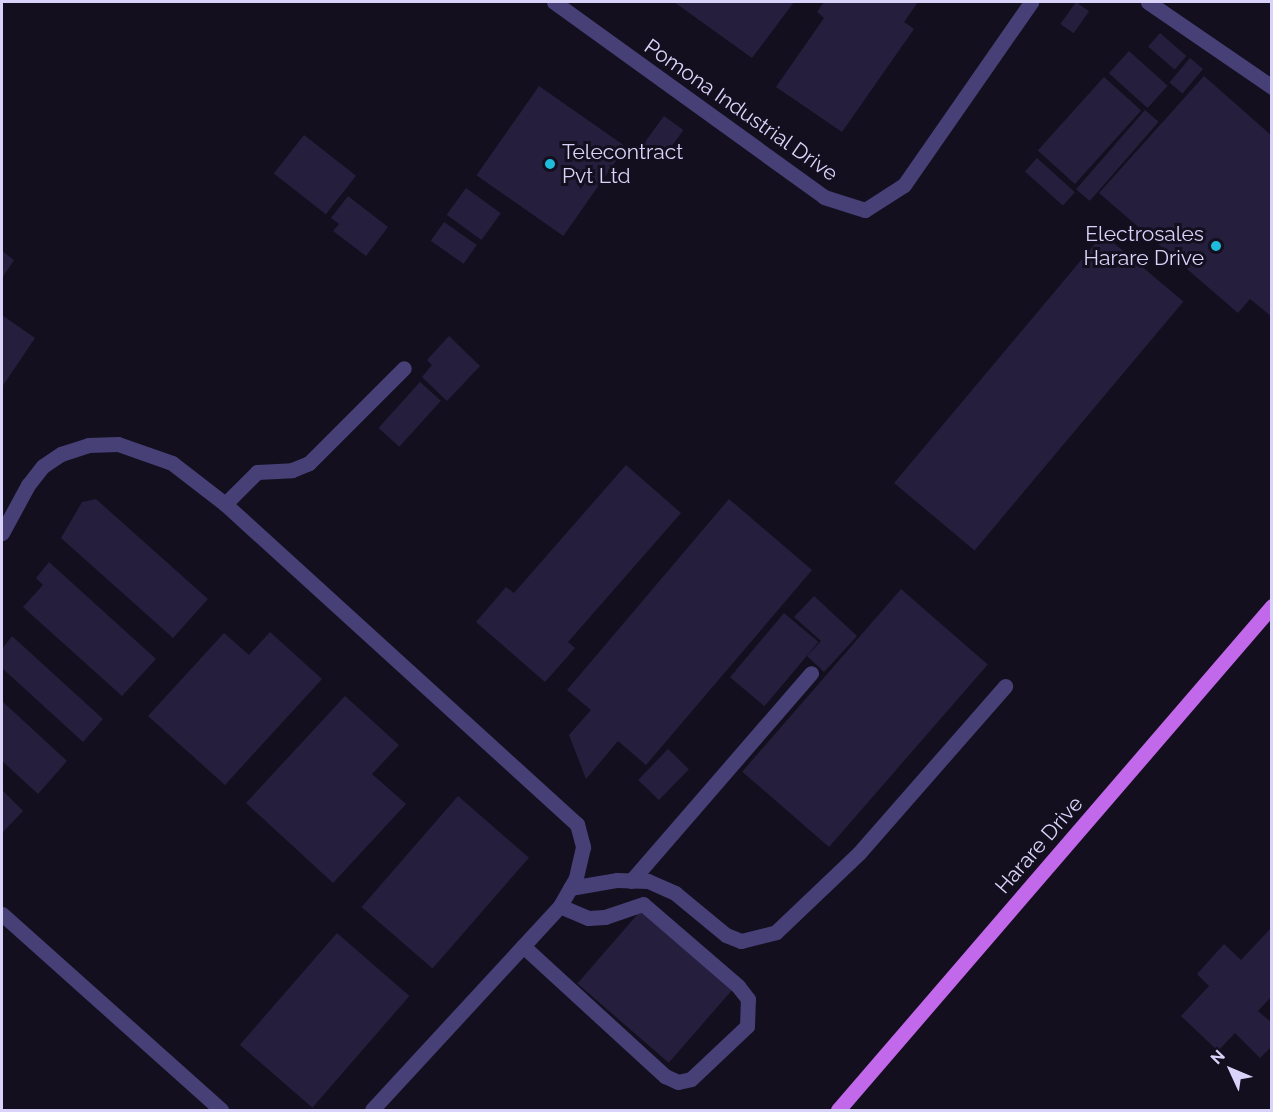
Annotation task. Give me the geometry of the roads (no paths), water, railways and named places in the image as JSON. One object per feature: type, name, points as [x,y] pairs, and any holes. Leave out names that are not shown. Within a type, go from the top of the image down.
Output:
[{"type":"main road","name":"Harare Drive","points":[[838,1110],[1272,606]]},
{"type":"street","name":"Pomona Industrial Drive","points":[[554,2],[824,197],[865,210],[904,185],[1031,2]]},
{"type":"street","points":[[1148,2],[1272,87]]},
{"type":"street","points":[[225,504],[257,472],[292,470],[309,463],[404,368]]},
{"type":"street","points":[[2,533],[43,466],[61,454],[88,445],[118,444],[172,463],[225,504],[577,824],[583,847],[570,888],[560,906],[372,1110]]},
{"type":"street","points":[[631,881],[811,673]]},
{"type":"street","points":[[570,888],[648,881],[675,893],[726,935],[741,941],[776,932],[859,853],[1005,686]]},
{"type":"street","points":[[523,946],[665,1076],[678,1082],[691,1079],[747,1026],[748,999],[738,986],[643,904],[605,917],[588,918],[560,906]]},
{"type":"street","points":[[2,914],[221,1110]]},
{"type":"place","name":"Telecontract Pvt Ltd","points":[[550,164]]},
{"type":"place","name":"Electrosales Harare Drive","points":[[1216,246]]}]
